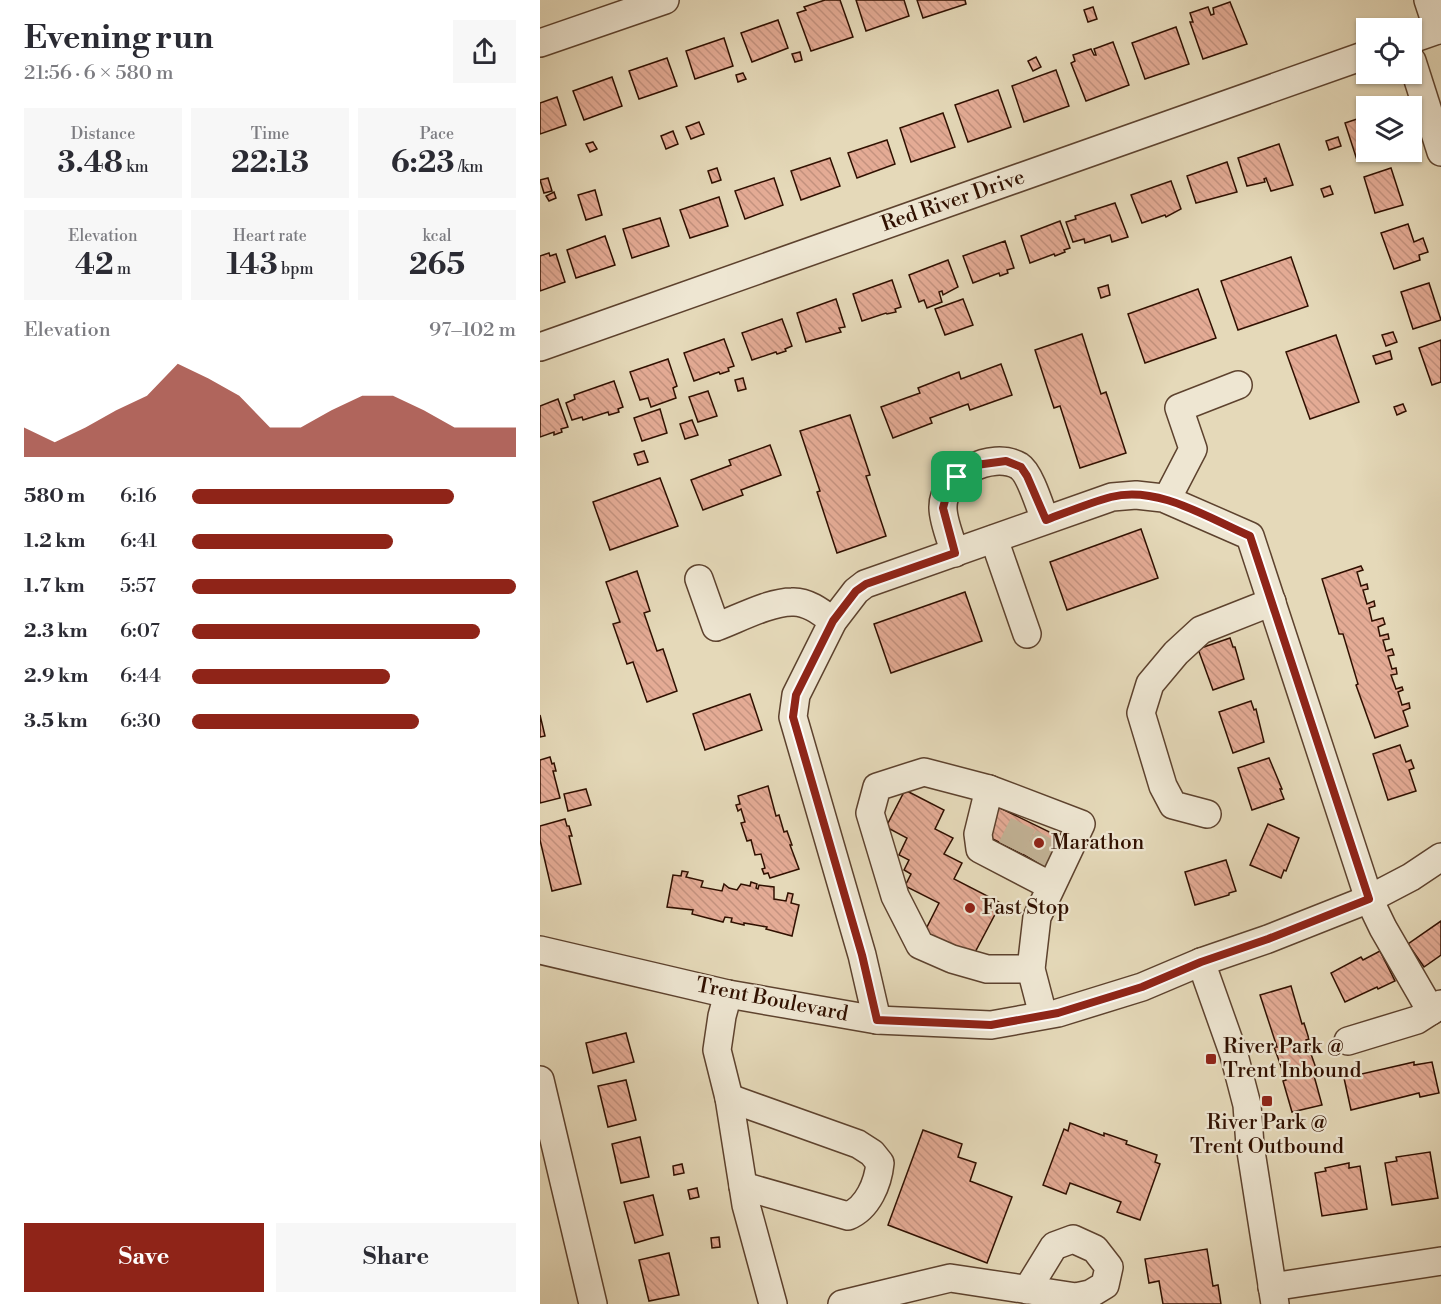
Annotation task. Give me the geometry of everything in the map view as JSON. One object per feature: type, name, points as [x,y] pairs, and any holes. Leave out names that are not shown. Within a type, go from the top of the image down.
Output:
[{"type":"street","points":[[540,43],[664,0]]},
{"type":"street","points":[[1422,35],[1440,29],[1428,0]]},
{"type":"street","name":"Red River Drive","points":[[540,347],[1356,59]]},
{"type":"street","points":[[1419,84],[1441,152]]},
{"type":"street","points":[[1167,499],[1192,449],[1179,408],[1238,385]]},
{"type":"street","points":[[955,553],[943,508],[947,493],[957,477],[976,465],[1006,461],[1021,467],[1046,520]]},
{"type":"street","points":[[877,1020],[862,955],[793,717],[796,695],[833,621],[856,591],[866,584],[1112,497],[1136,495],[1167,499],[1250,536],[1369,899],[1383,928],[1436,1007],[1417,1020],[1348,1041]]},
{"type":"street","points":[[994,538],[1027,634]]},
{"type":"street","points":[[699,579],[716,627],[771,606],[792,602],[815,608],[833,621]]},
{"type":"street","points":[[1207,814],[1173,806],[1163,786],[1141,713],[1150,684],[1176,653],[1201,630],[1272,602]]},
{"type":"street","points":[[1031,969],[987,969],[952,959],[920,945],[895,896],[870,813],[877,787],[924,772],[989,789],[1028,812],[1055,824],[1081,824],[1037,917],[1031,969],[1043,1015]]},
{"type":"street","points":[[989,789],[978,834],[980,849],[1019,861],[1051,886]]},
{"type":"street","name":"Trent Boulevard","points":[[540,950],[728,994],[877,1020],[991,1025],[1058,1013],[1142,987],[1201,962],[1268,939],[1369,899],[1441,856]]},
{"type":"street","points":[[1201,962],[1234,1055],[1247,1106],[1250,1145],[1274,1296],[1441,1261]]},
{"type":"street","points":[[728,994],[717,1050],[729,1098],[746,1205],[773,1304]]},
{"type":"street","points":[[540,1080],[593,1304]]},
{"type":"street","points":[[729,1098],[858,1144],[872,1153],[880,1163],[879,1173],[868,1199],[859,1211],[848,1216],[743,1186]]},
{"type":"street","points":[[842,1304],[950,1278],[1027,1290]]},
{"type":"building","points":[[825,0],[840,0],[853,37],[811,51],[797,13],[806,10],[804,7]]},
{"type":"building","points":[[856,0],[904,0],[909,16],[866,31]]},
{"type":"building","points":[[917,0],[965,0],[966,4],[923,18]]},
{"type":"building","points":[[1230,2],[1247,44],[1203,59],[1190,22],[1193,22],[1190,13],[1208,7],[1211,15],[1214,14],[1213,8]]},
{"type":"building","points":[[1093,7],[1097,19],[1088,22],[1084,10]]},
{"type":"building","points":[[778,20],[788,48],[752,62],[741,33]]},
{"type":"building","points":[[1176,27],[1189,64],[1145,79],[1132,43]]},
{"type":"building","points":[[724,38],[733,66],[695,79],[686,51]]},
{"type":"building","points":[[1113,42],[1129,85],[1086,101],[1071,63],[1075,61],[1073,55],[1091,49],[1096,55],[1094,49]]},
{"type":"building","points":[[800,52],[802,60],[795,62],[792,54]]},
{"type":"building","points":[[1036,57],[1041,67],[1033,71],[1028,61]]},
{"type":"building","points":[[667,58],[677,86],[639,99],[629,71]]},
{"type":"building","points":[[1056,70],[1069,106],[1024,122],[1012,86]]},
{"type":"building","points":[[743,73],[746,79],[738,82],[736,75]]},
{"type":"building","points":[[612,77],[622,106],[584,120],[573,91]]},
{"type":"building","points":[[998,90],[1011,127],[968,142],[955,105]]},
{"type":"building","points":[[557,97],[566,125],[540,134],[540,103]]},
{"type":"building","points":[[943,113],[955,147],[911,162],[900,128]]},
{"type":"building","points":[[1356,119],[1356,157],[1345,123]]},
{"type":"building","points":[[699,122],[704,134],[691,139],[686,127]]},
{"type":"building","points":[[673,131],[678,144],[666,149],[661,136]]},
{"type":"building","points":[[1338,137],[1341,146],[1329,150],[1326,141]]},
{"type":"building","points":[[887,140],[895,164],[857,178],[848,153]]},
{"type":"building","points":[[593,142],[597,149],[590,152],[586,144]]},
{"type":"building","points":[[1279,144],[1293,185],[1271,191],[1266,178],[1265,182],[1247,186],[1238,158]]},
{"type":"building","points":[[830,158],[840,186],[801,200],[791,171]]},
{"type":"building","points":[[1227,162],[1237,192],[1196,203],[1187,176]]},
{"type":"building","points":[[717,168],[721,180],[712,183],[708,171]]},
{"type":"building","points":[[1391,168],[1403,205],[1375,213],[1364,177]]},
{"type":"building","points":[[548,178],[552,191],[544,193],[540,180]]},
{"type":"building","points":[[774,178],[783,205],[745,219],[735,191]]},
{"type":"building","points":[[1171,181],[1181,209],[1166,217],[1165,215],[1142,223],[1131,195]]},
{"type":"building","points":[[1330,186],[1333,194],[1324,197],[1321,189]]},
{"type":"building","points":[[595,190],[602,215],[586,220],[578,195]]},
{"type":"building","points":[[554,192],[556,198],[549,201],[546,196]]},
{"type":"building","points":[[719,197],[728,226],[690,238],[680,210]]},
{"type":"building","points":[[1115,203],[1128,237],[1112,242],[1110,235],[1085,243],[1084,239],[1073,242],[1066,222],[1076,219],[1075,216]]},
{"type":"building","points":[[660,218],[669,246],[632,258],[623,229]]},
{"type":"building","points":[[1060,221],[1070,248],[1055,256],[1054,254],[1030,263],[1021,236]]},
{"type":"building","points":[[1408,224],[1414,242],[1423,238],[1428,252],[1419,255],[1420,260],[1394,269],[1381,233]]},
{"type":"building","points":[[605,236],[615,265],[576,278],[567,250]]},
{"type":"building","points":[[1005,241],[1014,268],[1000,276],[999,273],[973,283],[963,256]]},
{"type":"building","points":[[549,253],[550,256],[556,254],[565,282],[540,291],[540,256]]},
{"type":"building","points":[[1291,257],[1308,306],[1238,330],[1221,281]]},
{"type":"building","points":[[948,260],[958,287],[943,295],[942,291],[939,292],[942,302],[927,308],[924,300],[919,302],[909,275]]},
{"type":"building","points":[[892,280],[901,307],[895,309],[896,312],[862,321],[853,294]]},
{"type":"building","points":[[1429,283],[1441,320],[1413,329],[1401,292]]},
{"type":"building","points":[[1108,285],[1110,295],[1101,298],[1098,288]]},
{"type":"building","points":[[1198,289],[1216,338],[1145,363],[1128,314]]},
{"type":"building","points":[[836,299],[845,327],[839,328],[841,332],[806,342],[797,313]]},
{"type":"building","points":[[963,299],[973,325],[945,335],[935,309]]},
{"type":"building","points":[[782,319],[792,346],[785,349],[786,351],[752,360],[742,333]]},
{"type":"building","points":[[1393,332],[1397,342],[1386,346],[1382,335]]},
{"type":"building","points":[[1082,334],[1101,394],[1106,392],[1126,453],[1080,468],[1060,406],[1054,408],[1035,350]]},
{"type":"building","points":[[1336,335],[1359,402],[1310,419],[1286,352]]},
{"type":"building","points":[[724,339],[734,366],[728,368],[729,371],[694,381],[684,353]]},
{"type":"building","points":[[1441,340],[1441,382],[1432,385],[1419,348]]},
{"type":"building","points":[[1390,351],[1392,359],[1376,364],[1373,356]]},
{"type":"building","points":[[668,359],[677,386],[673,388],[676,398],[651,407],[648,398],[640,400],[630,372]]},
{"type":"building","points":[[1001,364],[1012,395],[970,410],[968,404],[930,418],[932,423],[893,438],[881,407],[920,393],[918,388],[959,372],[961,379]]},
{"type":"building","points":[[743,378],[746,389],[738,391],[735,380]]},
{"type":"building","points":[[614,381],[623,407],[618,409],[619,412],[609,415],[608,412],[583,420],[582,417],[572,420],[566,403],[575,399],[574,395]]},
{"type":"building","points":[[708,391],[717,416],[698,422],[689,397]]},
{"type":"building","points":[[558,399],[568,427],[554,435],[554,432],[540,437],[540,406]]},
{"type":"building","points":[[1403,404],[1406,411],[1397,415],[1394,407]]},
{"type":"building","points":[[660,409],[667,433],[642,441],[634,418]]},
{"type":"building","points":[[850,415],[870,475],[866,476],[886,536],[837,553],[800,431]]},
{"type":"building","points":[[692,420],[698,435],[685,439],[680,424]]},
{"type":"building","points":[[770,445],[781,475],[741,490],[743,495],[703,510],[691,480],[731,465],[729,460]]},
{"type":"building","points":[[644,451],[648,462],[638,465],[634,454]]},
{"type":"building","points":[[660,478],[678,526],[610,550],[593,502]]},
{"type":"building","points":[[1141,529],[1158,578],[1067,610],[1050,562]]},
{"type":"building","points":[[1361,566],[1363,570],[1357,572],[1361,586],[1367,584],[1368,589],[1363,590],[1367,604],[1374,601],[1375,606],[1369,608],[1372,621],[1383,618],[1385,624],[1378,627],[1380,636],[1388,634],[1389,639],[1383,640],[1386,651],[1392,649],[1394,655],[1388,656],[1392,669],[1396,668],[1397,674],[1391,675],[1396,689],[1402,687],[1403,690],[1398,692],[1402,705],[1409,703],[1410,708],[1403,711],[1408,726],[1375,738],[1356,685],[1358,684],[1343,634],[1339,634],[1322,579]]},
{"type":"building","points":[[637,571],[650,611],[644,613],[657,651],[663,649],[677,691],[647,702],[633,662],[627,664],[613,624],[620,622],[606,582]]},
{"type":"building","points":[[965,592],[982,641],[891,673],[874,624]]},
{"type":"building","points":[[1230,638],[1235,647],[1244,679],[1213,690],[1198,649]]},
{"type":"building","points":[[750,694],[762,730],[705,750],[693,714]]},
{"type":"building","points":[[1251,701],[1254,710],[1256,709],[1264,742],[1233,753],[1219,712]]},
{"type":"building","points":[[540,715],[545,736],[540,737]]},
{"type":"building","points":[[1400,745],[1406,762],[1411,760],[1414,768],[1409,770],[1416,791],[1388,800],[1373,754]]},
{"type":"building","points":[[550,757],[556,771],[553,771],[560,798],[540,803],[540,760]]},
{"type":"building","points":[[1269,758],[1284,799],[1252,810],[1238,768]]},
{"type":"building","points":[[768,786],[776,816],[779,815],[784,832],[787,831],[799,869],[770,878],[768,873],[764,874],[762,869],[765,868],[761,854],[755,855],[751,840],[747,841],[741,823],[745,822],[741,809],[738,811],[736,805],[740,804],[738,796]]},
{"type":"building","points":[[586,789],[591,805],[568,811],[564,794]]},
{"type":"building","points":[[905,790],[944,810],[935,829],[953,838],[944,854],[962,863],[954,879],[1001,903],[972,958],[924,933],[939,903],[905,886],[911,874],[904,870],[909,860],[899,855],[907,838],[886,827]]},
{"type":"building","points":[[998,807],[1066,840],[1052,869],[985,835]]},
{"type":"building","points":[[565,819],[572,836],[569,836],[581,884],[552,891],[540,840],[540,826]]},
{"type":"building","points":[[1268,824],[1299,838],[1281,878],[1250,865]]},
{"type":"building","points":[[1226,860],[1236,891],[1195,905],[1185,872]]},
{"type":"building","points":[[682,871],[688,872],[686,877],[703,881],[701,887],[722,891],[724,884],[737,890],[741,884],[750,886],[751,882],[757,884],[758,889],[759,885],[774,887],[774,899],[786,901],[788,893],[793,894],[791,903],[799,905],[792,936],[766,929],[767,927],[731,922],[732,918],[725,917],[723,922],[692,914],[693,910],[667,907],[673,875],[681,876]]},
{"type":"building","points":[[1441,921],[1441,955],[1424,967],[1408,944]]},
{"type":"building","points":[[1380,951],[1395,981],[1345,1002],[1331,973],[1361,957],[1363,960]]},
{"type":"building","points":[[1291,986],[1302,1024],[1304,1023],[1309,1039],[1306,1040],[1317,1071],[1313,1072],[1322,1105],[1292,1112],[1283,1081],[1286,1080],[1274,1047],[1277,1047],[1260,995]]},
{"type":"building","points":[[626,1033],[634,1062],[593,1073],[586,1043]]},
{"type":"building","points":[[1414,1062],[1414,1065],[1432,1062],[1439,1093],[1420,1097],[1419,1093],[1351,1110],[1344,1078]]},
{"type":"building","points":[[626,1080],[636,1120],[608,1127],[598,1086]]},
{"type":"building","points":[[1070,1123],[1104,1136],[1104,1133],[1127,1141],[1126,1144],[1157,1155],[1155,1162],[1160,1164],[1140,1220],[1117,1212],[1121,1202],[1070,1183],[1066,1194],[1043,1185],[1064,1129],[1068,1131]]},
{"type":"building","points":[[923,1130],[962,1144],[958,1157],[976,1163],[970,1181],[1012,1197],[987,1263],[888,1225]]},
{"type":"building","points":[[640,1137],[649,1177],[621,1183],[612,1144]]},
{"type":"building","points":[[1430,1152],[1438,1198],[1392,1205],[1385,1163],[1397,1161],[1396,1157]]},
{"type":"building","points":[[1349,1163],[1349,1168],[1360,1166],[1367,1209],[1322,1216],[1315,1173],[1326,1171],[1325,1168]]},
{"type":"building","points":[[682,1164],[684,1173],[674,1175],[673,1166]]},
{"type":"building","points":[[697,1188],[699,1197],[690,1199],[688,1190]]},
{"type":"building","points":[[653,1195],[663,1235],[635,1243],[624,1202]]},
{"type":"building","points":[[719,1237],[720,1247],[712,1248],[711,1238]]},
{"type":"building","points":[[1207,1249],[1213,1286],[1218,1285],[1221,1304],[1163,1304],[1159,1281],[1149,1283],[1145,1259]]},
{"type":"building","points":[[669,1253],[679,1295],[649,1301],[639,1260]]},
{"type":"tunnel","points":[[1011,848],[1025,820]]},
{"type":"tunnel","points":[[1034,860],[1050,833]]},
{"type":"place","name":"Marathon","points":[[1039,843]]},
{"type":"place","name":"Fast Stop","points":[[970,908]]},
{"type":"place","name":"River Park @ Trent Inbound","points":[[1211,1059]]},
{"type":"place","name":"River Park @ Trent Outbound","points":[[1267,1101]]},
{"type":"route","points":[[1006,461],[1021,467],[1046,520],[1112,497],[1136,495],[1163,498],[1250,536],[1369,899],[1268,939],[1201,962],[1142,987],[1058,1013],[991,1025],[877,1020],[862,955],[793,717],[796,695],[833,621],[856,591],[866,584],[955,553],[943,508],[947,493],[957,477],[976,465],[1006,461]]}]
